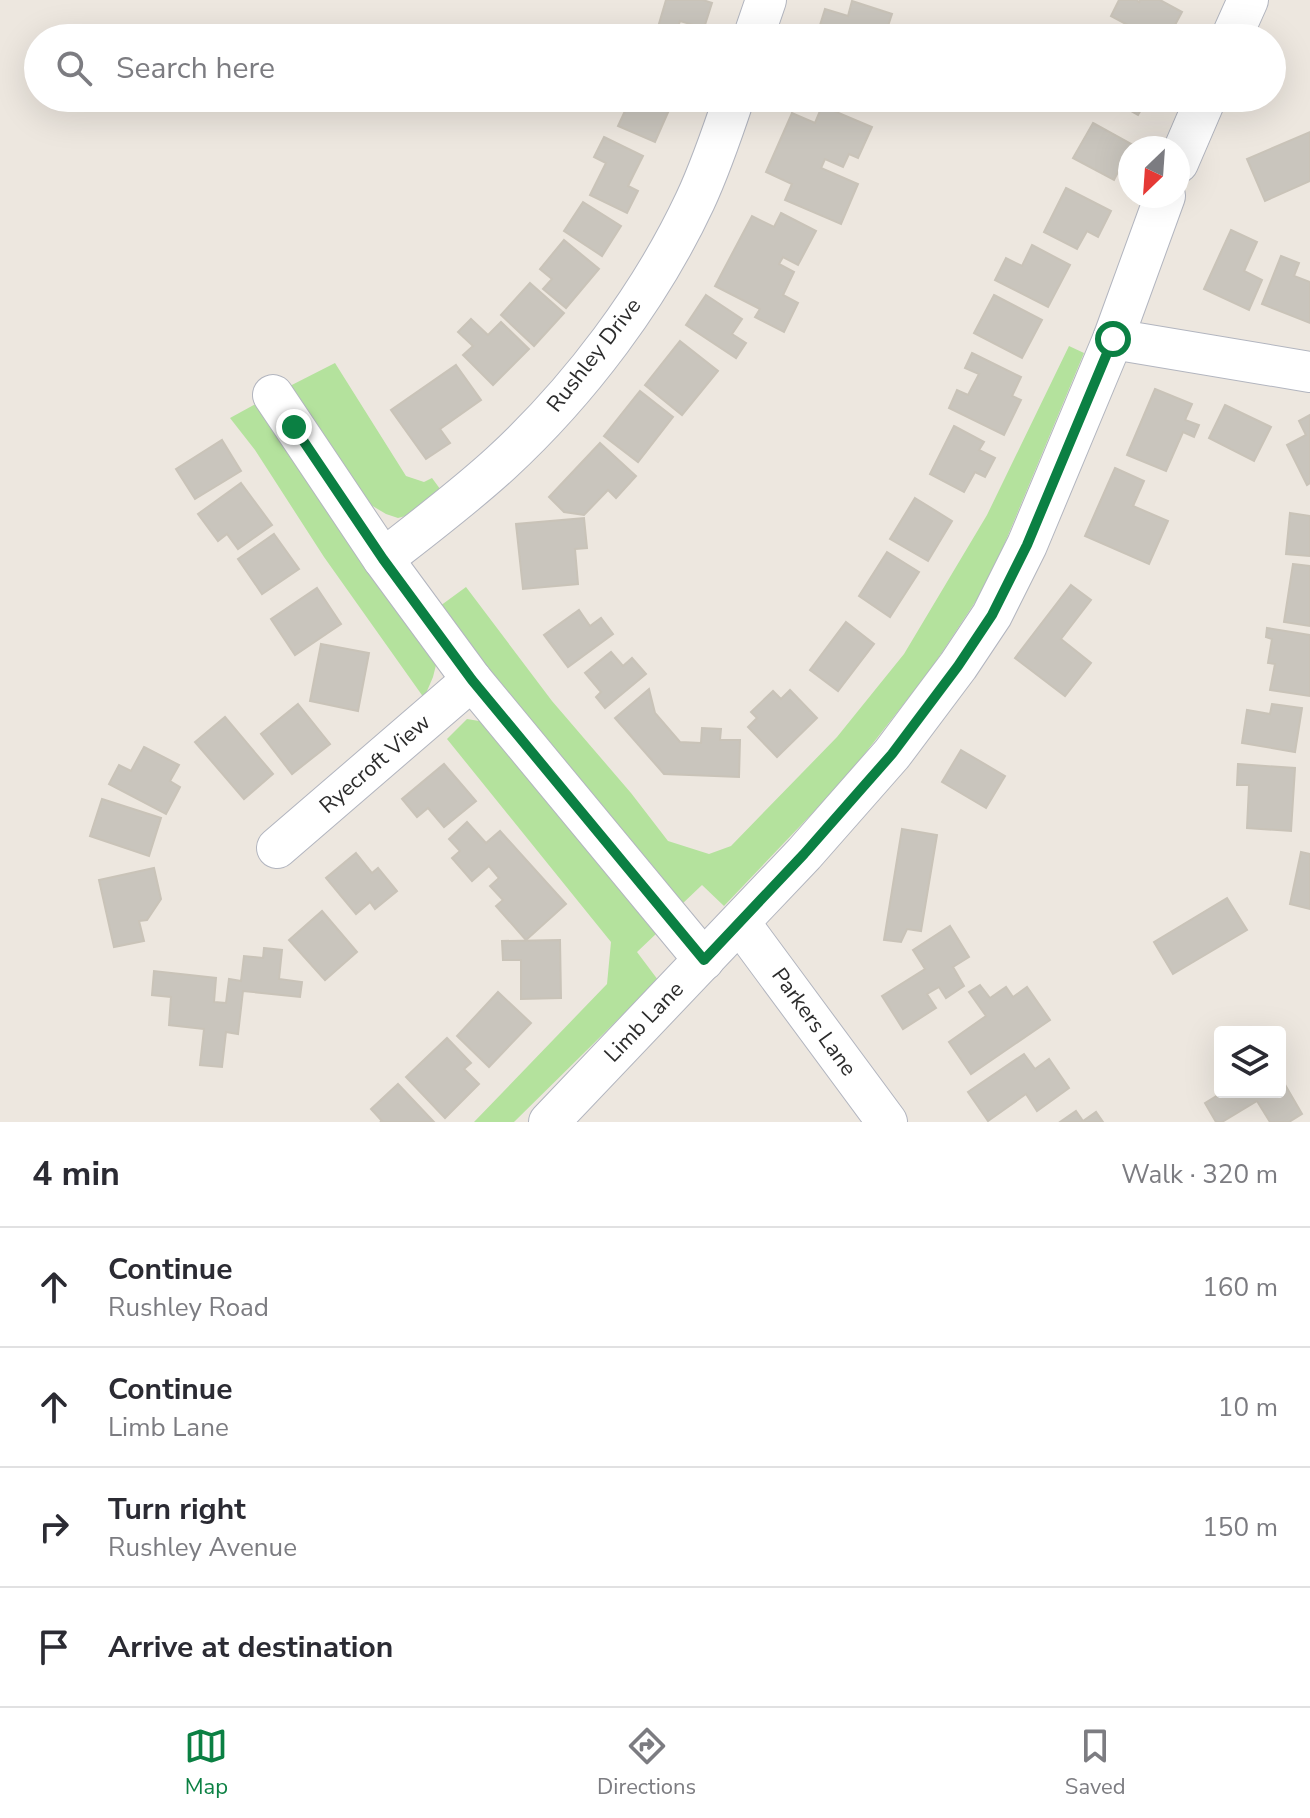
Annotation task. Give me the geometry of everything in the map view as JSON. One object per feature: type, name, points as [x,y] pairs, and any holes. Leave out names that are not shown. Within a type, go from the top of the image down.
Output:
[{"type":"street","points":[[758,24],[766,0]]},
{"type":"street","points":[[1237,24],[1248,0]]},
{"type":"street","name":"Rushley Drive","points":[[383,559],[500,464],[595,362],[634,308],[696,200],[729,112]]},
{"type":"street","points":[[1190,136],[1200,112]]},
{"type":"street","name":"Limb Lane","points":[[549,1122],[804,854],[892,754],[958,666],[992,615],[1027,545],[1113,339],[1161,208]]},
{"type":"street","points":[[1113,339],[1310,372]]},
{"type":"street","points":[[273,395],[383,559],[472,680],[704,960]]},
{"type":"street","name":"Ryecroft View","points":[[277,848],[472,680]]},
{"type":"street","name":"Parkers Lane","points":[[740,923],[887,1122]]},
{"type":"green space","points":[[1069,346],[1084,353],[989,581],[931,669],[845,779],[724,906],[702,885],[681,905],[512,706],[440,606],[466,587],[552,701],[668,841],[709,854],[731,846],[837,737],[904,654],[987,515]]},
{"type":"green space","points":[[335,363],[406,476],[424,482],[432,478],[443,493],[413,514],[398,518],[371,505],[280,391]]},
{"type":"green space","points":[[263,400],[437,661],[424,698],[230,418]]},
{"type":"green space","points":[[467,719],[485,722],[657,933],[637,952],[658,980],[514,1122],[474,1122],[607,984],[611,942],[447,739]]},
{"type":"building","points":[[666,0],[703,0],[712,3],[705,24],[680,21],[679,24],[659,24]]},
{"type":"building","points":[[1119,0],[1160,0],[1182,12],[1176,24],[1126,24],[1111,16]]},
{"type":"building","points":[[852,1],[892,14],[889,24],[820,24],[825,9],[848,16]]},
{"type":"building","points":[[624,112],[668,112],[655,142],[618,126]]},
{"type":"building","points":[[820,112],[836,112],[872,127],[858,158],[849,154],[843,167],[825,159],[821,168],[858,184],[841,224],[785,200],[792,184],[766,172],[792,113],[815,123]]},
{"type":"building","points":[[1093,123],[1118,137],[1118,172],[1114,180],[1073,158]]},
{"type":"building","points":[[1310,132],[1310,181],[1265,201],[1247,159]]},
{"type":"building","points":[[604,137],[643,156],[628,186],[638,191],[627,213],[590,195],[606,163],[594,157]]},
{"type":"building","points":[[1066,188],[1111,211],[1098,237],[1087,231],[1077,249],[1044,232]]},
{"type":"building","points":[[583,202],[621,226],[602,256],[564,231]]},
{"type":"building","points":[[781,213],[816,231],[798,265],[783,257],[779,264],[794,272],[783,295],[798,303],[784,332],[755,317],[760,309],[715,286],[752,216],[774,227]]},
{"type":"building","points":[[1231,230],[1257,242],[1244,271],[1262,280],[1249,310],[1204,289]]},
{"type":"building","points":[[564,240],[599,269],[566,308],[543,289],[552,279],[540,269]]},
{"type":"building","points":[[1032,245],[1070,265],[1048,307],[995,280],[1006,258],[1022,266]]},
{"type":"building","points":[[1281,256],[1299,263],[1294,276],[1310,282],[1310,323],[1262,304]]},
{"type":"building","points":[[530,283],[564,313],[534,346],[501,315]]},
{"type":"building","points":[[706,295],[742,319],[732,334],[746,343],[736,358],[686,325]]},
{"type":"building","points":[[994,295],[1042,320],[1022,358],[974,333]]},
{"type":"building","points":[[471,319],[488,335],[501,322],[529,349],[493,385],[463,355],[473,346],[458,332]]},
{"type":"building","points":[[680,341],[718,371],[682,415],[645,385]]},
{"type":"building","points":[[972,353],[1021,377],[1012,396],[1021,400],[1004,435],[949,408],[957,390],[968,395],[979,374],[965,368]]},
{"type":"building","points":[[456,365],[481,400],[440,429],[450,443],[426,459],[391,410]]},
{"type":"building","points":[[1155,389],[1192,404],[1185,420],[1199,425],[1194,437],[1183,432],[1166,471],[1127,455]]},
{"type":"building","points":[[640,391],[673,417],[638,462],[604,436]]},
{"type":"building","points":[[1225,405],[1271,427],[1254,461],[1209,438]]},
{"type":"building","points":[[1310,415],[1310,483],[1307,485],[1287,445],[1306,435],[1299,421]]},
{"type":"building","points":[[954,426],[984,442],[979,450],[995,458],[985,477],[975,472],[964,492],[930,474]]},
{"type":"building","points":[[222,440],[241,471],[195,499],[176,469]]},
{"type":"building","points":[[600,443],[636,476],[616,498],[608,490],[584,515],[564,512],[549,497]]},
{"type":"building","points":[[1115,468],[1144,481],[1133,506],[1168,521],[1149,564],[1085,536]]},
{"type":"building","points":[[241,483],[272,525],[238,549],[227,534],[218,541],[198,514]]},
{"type":"building","points":[[915,498],[952,521],[928,561],[890,539]]},
{"type":"building","points":[[1290,513],[1310,516],[1310,556],[1286,554]]},
{"type":"building","points":[[584,518],[587,548],[575,549],[578,584],[523,589],[516,524]]},
{"type":"building","points":[[274,534],[299,569],[262,594],[238,559]]},
{"type":"building","points":[[887,552],[919,572],[890,617],[859,596]]},
{"type":"building","points":[[1293,564],[1310,566],[1310,626],[1284,622]]},
{"type":"building","points":[[1071,585],[1091,600],[1061,639],[1091,663],[1065,696],[1015,658]]},
{"type":"building","points":[[317,588],[341,624],[295,655],[271,619]]},
{"type":"building","points":[[579,610],[590,626],[601,618],[613,634],[568,667],[544,635]]},
{"type":"building","points":[[846,622],[874,644],[838,691],[810,670]]},
{"type":"building","points":[[1267,628],[1310,635],[1310,696],[1270,690],[1275,664],[1268,663],[1272,639],[1266,637]]},
{"type":"building","points":[[321,644],[369,653],[358,711],[310,701]]},
{"type":"building","points":[[611,652],[623,666],[632,658],[646,674],[605,708],[596,697],[601,692],[585,673]]},
{"type":"building","points":[[649,689],[655,713],[680,742],[701,743],[702,728],[721,729],[720,740],[740,740],[739,777],[664,774],[615,718]]},
{"type":"building","points":[[790,690],[817,718],[777,757],[748,727],[757,718],[751,712],[773,691],[781,699]]},
{"type":"building","points":[[298,704],[330,744],[292,774],[261,734]]},
{"type":"building","points":[[1272,704],[1302,708],[1295,752],[1242,743],[1247,710],[1270,714]]},
{"type":"building","points":[[225,717],[273,774],[244,799],[195,742]]},
{"type":"building","points":[[144,747],[179,765],[170,781],[180,787],[166,814],[109,784],[119,765],[131,771]]},
{"type":"building","points":[[961,750],[1005,776],[986,808],[942,782]]},
{"type":"building","points":[[444,764],[476,801],[444,827],[428,808],[417,817],[402,799]]},
{"type":"building","points":[[1238,764],[1295,768],[1291,831],[1247,828],[1249,785],[1237,785]]},
{"type":"building","points":[[102,799],[161,818],[149,856],[90,836]]},
{"type":"building","points":[[467,822],[486,843],[500,831],[566,904],[526,940],[496,906],[503,900],[490,886],[499,878],[489,866],[472,881],[452,858],[460,851],[449,839]]},
{"type":"building","points":[[902,829],[937,835],[921,931],[907,929],[901,942],[884,940]]},
{"type":"building","points":[[1301,852],[1310,854],[1310,909],[1290,904]]},
{"type":"building","points":[[356,853],[372,873],[378,868],[397,891],[375,909],[370,902],[356,914],[326,878]]},
{"type":"building","points":[[154,868],[161,899],[147,920],[139,921],[144,941],[114,947],[99,880]]},
{"type":"building","points":[[1227,898],[1247,930],[1173,974],[1154,942]]},
{"type":"building","points":[[322,911],[357,952],[325,980],[289,940]]},
{"type":"building","points":[[950,926],[969,957],[953,967],[964,986],[946,998],[939,987],[927,994],[936,1008],[903,1029],[882,996],[925,969],[913,950]]},
{"type":"building","points":[[560,940],[561,998],[521,999],[521,960],[503,960],[502,941]]},
{"type":"building","points":[[264,948],[282,950],[279,979],[302,982],[300,997],[243,991],[238,1034],[226,1032],[222,1067],[200,1065],[204,1029],[169,1025],[171,997],[152,995],[154,971],[216,978],[214,1002],[226,1003],[229,979],[241,981],[244,956],[263,958]]},
{"type":"building","points":[[980,985],[990,998],[1006,987],[1013,997],[1027,987],[1050,1020],[971,1074],[949,1042],[986,1016],[969,992]]},
{"type":"building","points":[[498,992],[531,1023],[489,1067],[457,1036]]},
{"type":"building","points":[[447,1038],[471,1063],[464,1069],[479,1084],[445,1118],[406,1077]]},
{"type":"building","points":[[1024,1054],[1035,1069],[1049,1059],[1069,1088],[1037,1111],[1026,1094],[988,1121],[968,1092]]},
{"type":"building","points":[[398,1084],[434,1122],[380,1122],[371,1109]]},
{"type":"building","points":[[1286,1086],[1302,1114],[1289,1122],[1270,1122],[1257,1101],[1222,1122],[1216,1122],[1205,1103],[1214,1098],[1286,1098]]},
{"type":"building","points":[[1076,1111],[1083,1121],[1096,1112],[1103,1122],[1060,1122]]},
{"type":"route","points":[[294,427],[383,559],[472,680],[704,960],[804,854],[892,754],[992,615],[1027,545],[1113,339]]}]
